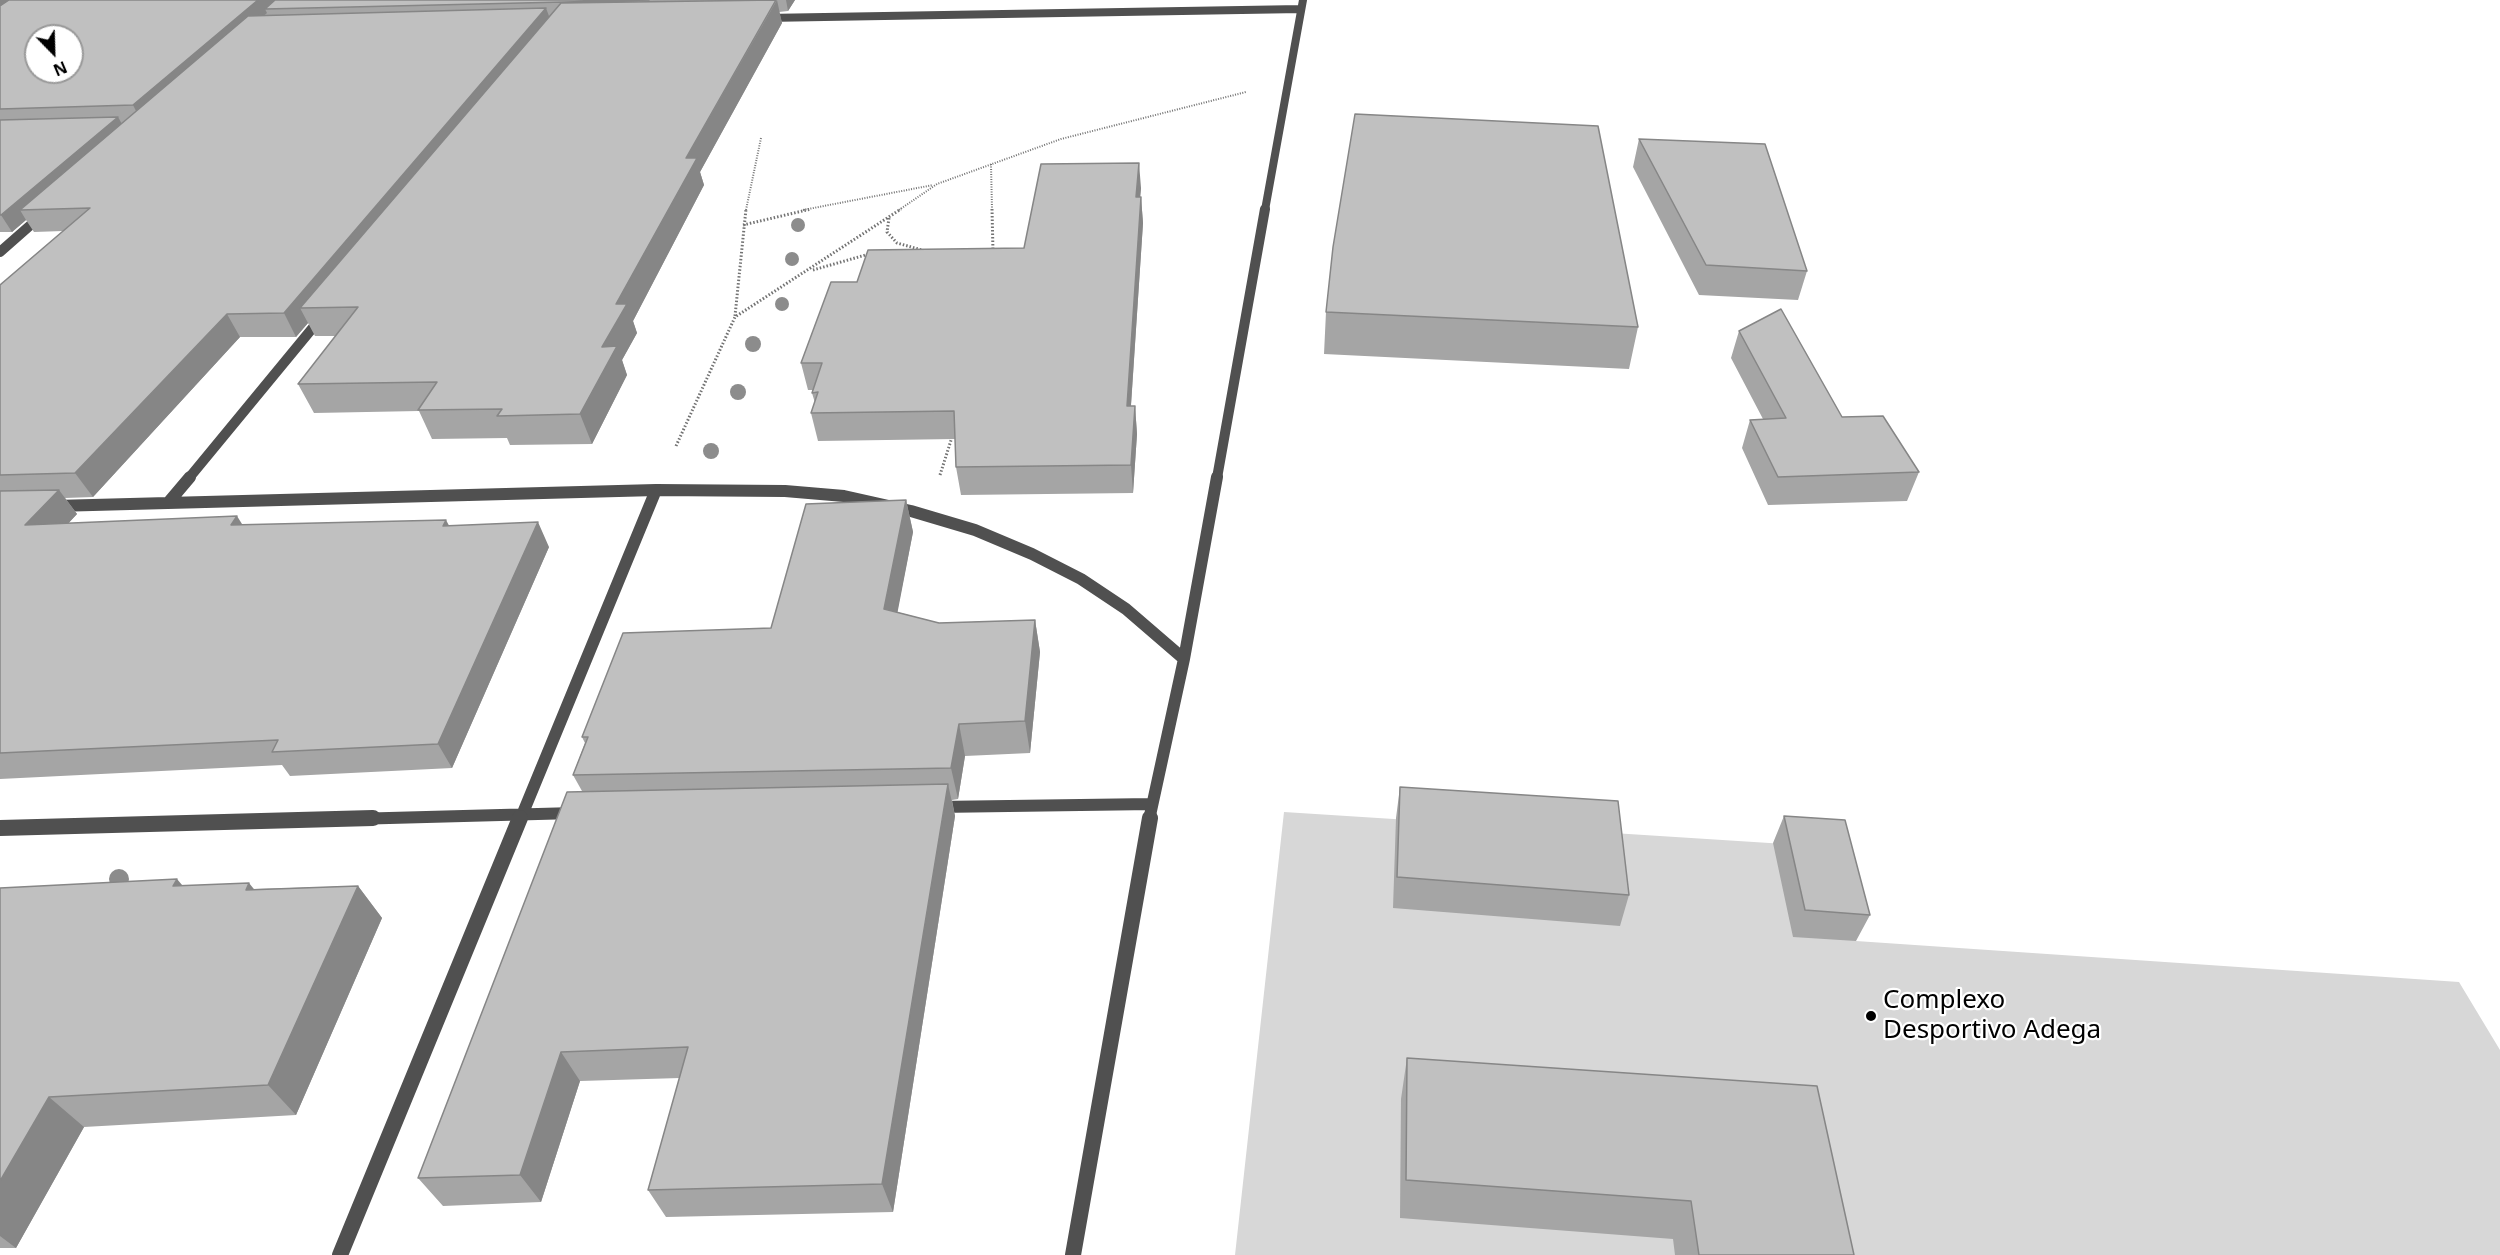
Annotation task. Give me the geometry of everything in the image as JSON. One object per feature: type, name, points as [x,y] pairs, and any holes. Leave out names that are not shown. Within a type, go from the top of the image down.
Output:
[{"type":"street","points":[[757,18],[1302,4],[1184,659],[1152,804],[1119,1003],[1073,1255]]},
{"type":"street","points":[[0,252],[45,213]]},
{"type":"street","points":[[168,503],[326,312]]},
{"type":"street","points":[[45,507],[656,490],[785,491],[844,496],[911,511],[975,530],[1032,554],[1081,579],[1126,609],[1184,659]]},
{"type":"street","points":[[340,1255],[656,490]]},
{"type":"street","points":[[927,808],[1152,804]]},
{"type":"street","points":[[0,828],[594,813]]},
{"type":"path","points":[[742,225],[793,210],[887,197],[937,184],[1061,140],[1195,107],[1288,80]]},
{"type":"path","points":[[656,490],[735,317],[742,225],[760,138]]},
{"type":"path","points":[[992,163],[993,255]]},
{"type":"path","points":[[735,317],[889,218],[937,184]]},
{"type":"path","points":[[889,218],[887,232],[897,243],[923,250],[903,251]]},
{"type":"path","points":[[806,272],[873,253]]},
{"type":"path","points":[[911,511],[930,491],[944,469],[956,424]]},
{"type":"shaded area","name":"Complexo Desportivo Adega","points":[[1284,812],[1832,847],[1856,941],[2459,982],[2500,1050],[2500,1255],[1235,1255]]},
{"type":"building","points":[[9,0],[258,0],[133,105],[0,109],[0,6]]},
{"type":"building","points":[[275,0],[649,0],[265,9]]},
{"type":"building","points":[[776,0],[686,158],[697,158],[616,304],[627,304],[602,347],[617,346],[580,414],[497,416],[502,409],[418,410],[437,382],[298,384],[358,307],[300,308],[561,3]]},
{"type":"building","points":[[546,8],[284,313],[227,314],[75,473],[0,475],[0,285],[90,208],[20,210],[248,16]]},
{"type":"building","points":[[1355,114],[1598,126],[1638,327],[1326,312],[1333,247]]},
{"type":"building","points":[[118,117],[1,215],[0,215],[0,120]]},
{"type":"building","points":[[1639,139],[1765,144],[1807,271],[1706,265]]},
{"type":"building","points":[[1139,163],[1136,197],[1141,197],[1127,406],[1135,406],[1131,465],[956,467],[954,411],[811,413],[818,392],[812,393],[822,363],[801,363],[831,282],[857,282],[868,250],[1024,248],[1041,164]]},
{"type":"building","points":[[1781,309],[1842,417],[1883,416],[1919,472],[1778,477],[1750,420],[1786,418],[1739,331]]},
{"type":"building","points":[[59,490],[25,525],[237,516],[231,525],[446,520],[443,526],[538,522],[438,744],[272,752],[278,740],[0,753],[0,491]]},
{"type":"building","points":[[906,500],[884,609],[939,623],[1035,620],[1025,721],[959,724],[951,768],[573,775],[588,737],[582,737],[623,633],[771,628],[806,504]]},
{"type":"building","points":[[948,784],[882,1184],[648,1190],[688,1047],[561,1052],[520,1175],[418,1178],[567,792]]},
{"type":"building","points":[[1400,787],[1618,801],[1629,895],[1397,877]]},
{"type":"building","points":[[1784,816],[1845,820],[1870,915],[1805,910]]},
{"type":"building","points":[[177,879],[173,886],[249,883],[246,890],[358,886],[268,1085],[49,1097],[0,1181],[0,888]]},
{"type":"building","points":[[1407,1058],[1817,1086],[1854,1255],[1699,1255],[1691,1201],[1406,1180]]},
{"type":"place","name":"Complexo Desportivo Adega","points":[[1871,1016]]}]
